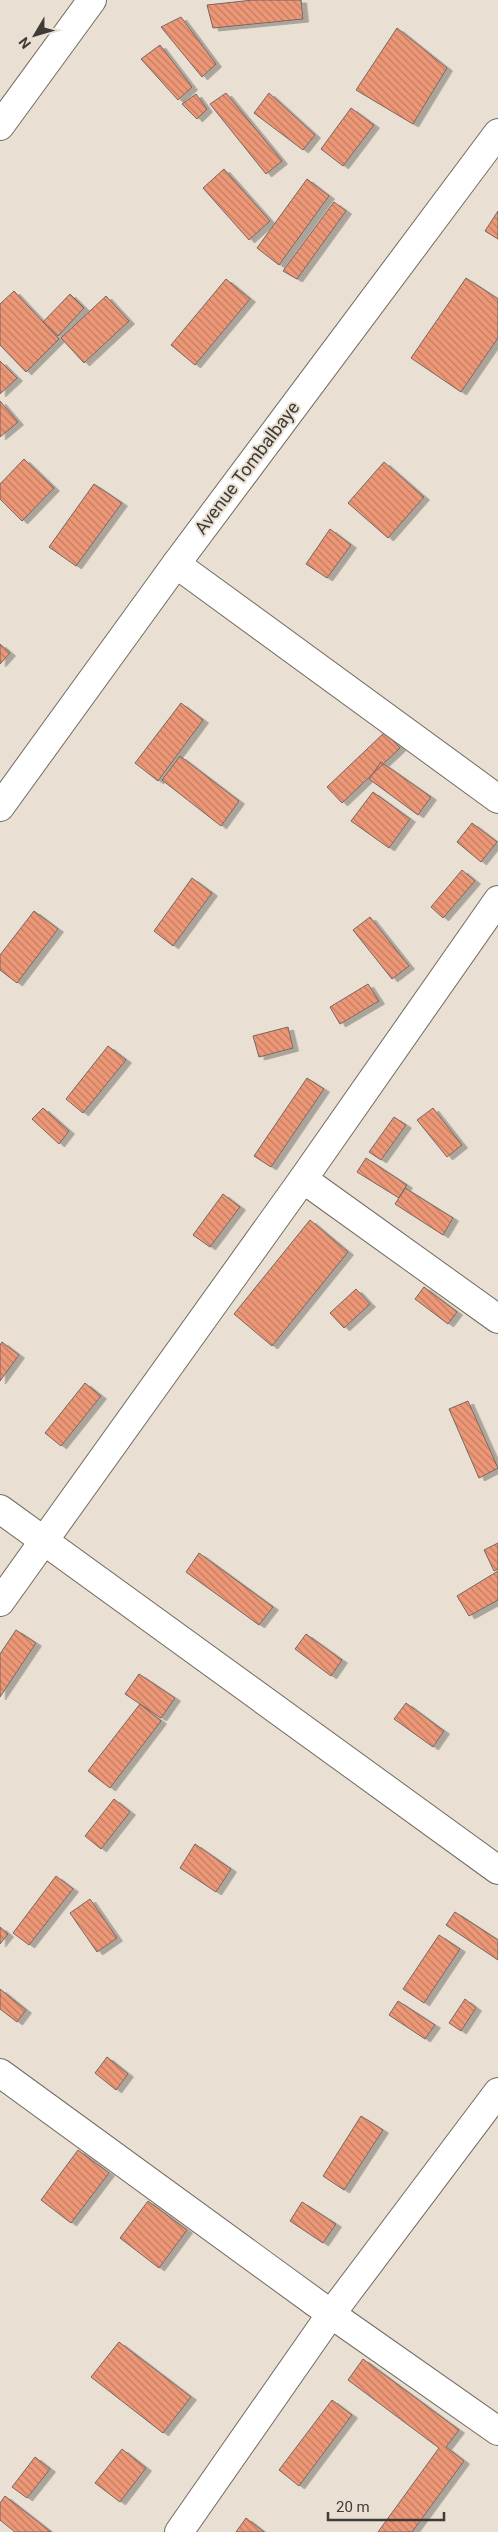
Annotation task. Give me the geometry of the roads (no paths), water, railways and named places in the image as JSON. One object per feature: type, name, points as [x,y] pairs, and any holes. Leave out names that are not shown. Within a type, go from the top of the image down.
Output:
[{"type":"street","points":[[0,126],[92,0]]},
{"type":"street","name":"Avenue Tombalbaye","points":[[0,807],[176,564],[498,133]]},
{"type":"street","points":[[176,564],[498,799]]},
{"type":"street","points":[[0,1602],[303,1179],[498,900]]},
{"type":"street","points":[[303,1179],[498,1319]]},
{"type":"street","points":[[0,1509],[498,1870]]},
{"type":"street","points":[[0,2073],[331,2314],[498,2432]]},
{"type":"street","points":[[179,2532],[331,2314],[498,2092]]}]
